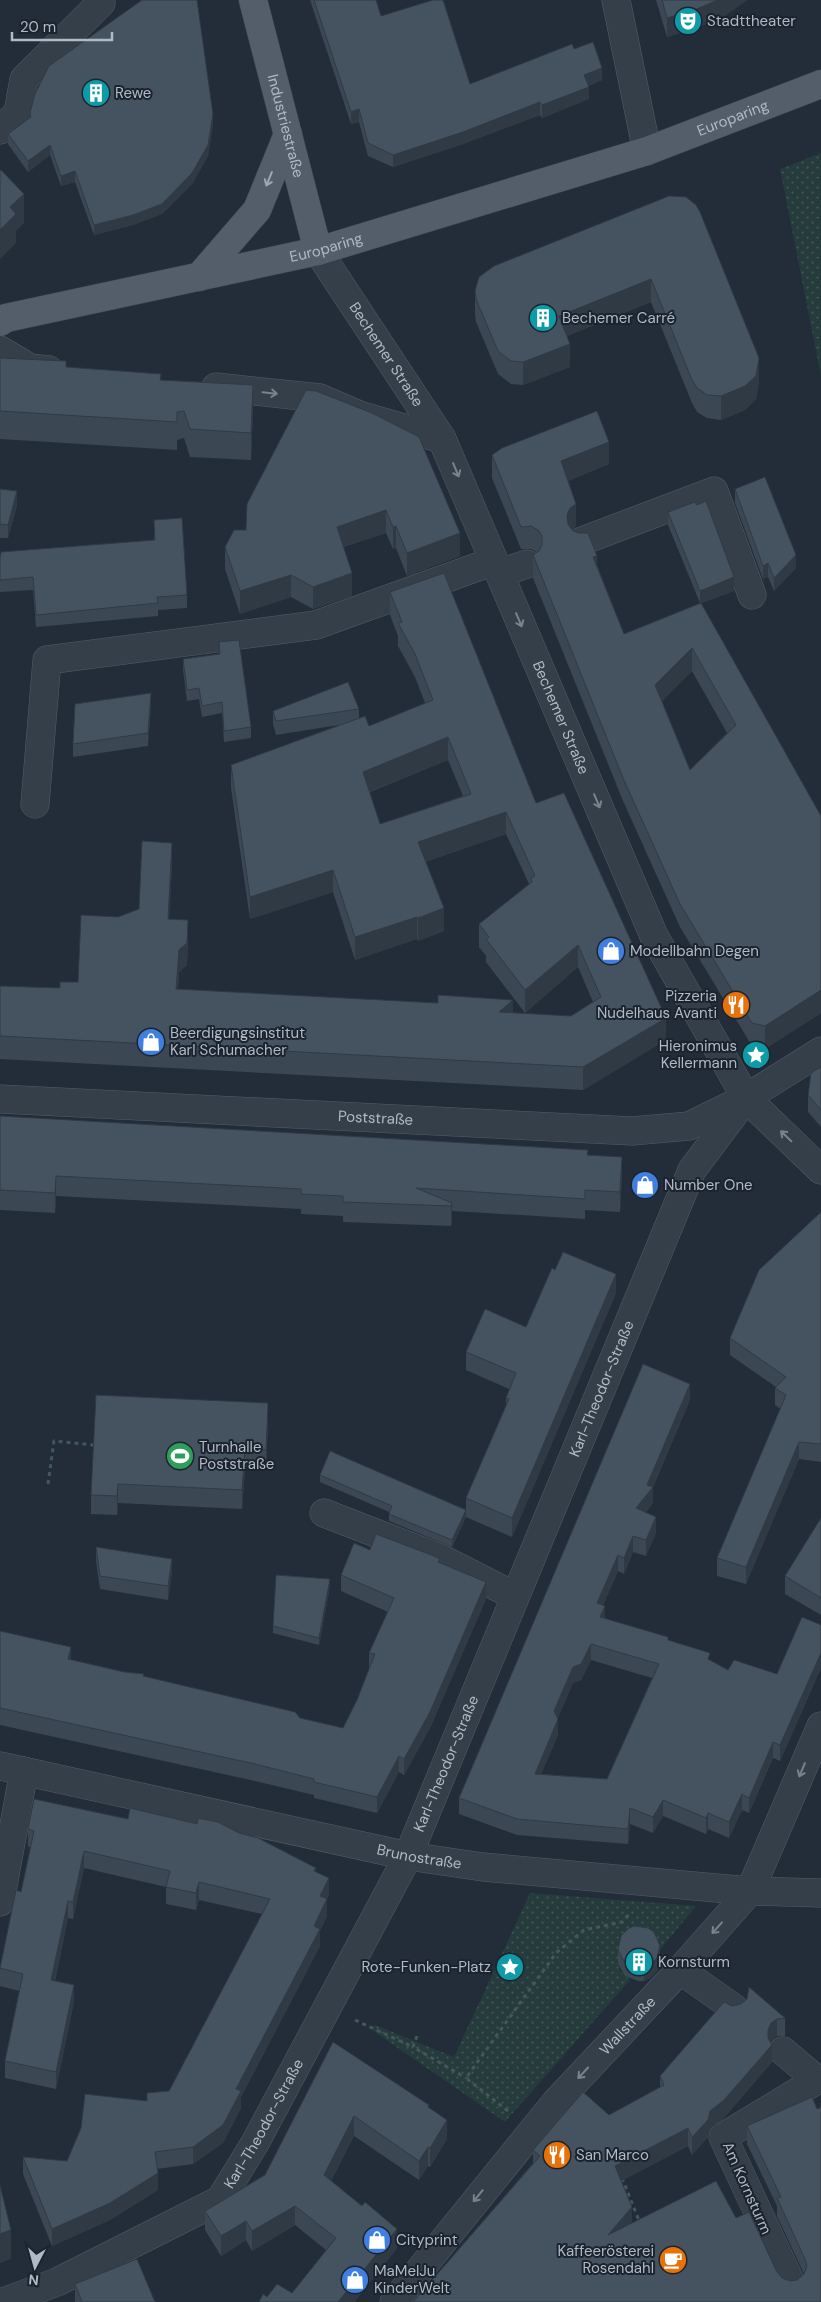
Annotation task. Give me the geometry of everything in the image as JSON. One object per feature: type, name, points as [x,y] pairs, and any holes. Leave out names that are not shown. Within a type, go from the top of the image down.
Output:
[{"type":"main road","name":"Industriestraße","points":[[253,0],[318,251]]},
{"type":"main road","name":"Europaring","points":[[0,322],[6,318],[318,251],[647,152],[821,84]]},
{"type":"main road","points":[[199,277],[257,210],[288,134]]},
{"type":"street","points":[[616,0],[647,152]]},
{"type":"street","points":[[0,130],[18,113],[24,79],[100,3]]},
{"type":"street","name":"Bechemer Straße","points":[[318,251],[442,438],[654,936],[746,1098],[821,1170]]},
{"type":"street","points":[[0,350],[30,368],[78,373]]},
{"type":"street","points":[[194,385],[320,398],[362,416],[442,438]]},
{"type":"street","points":[[582,541],[714,491],[752,595]]},
{"type":"street","points":[[35,804],[47,660],[316,625],[497,567],[527,564]]},
{"type":"street","name":"Poststraße","points":[[0,1099],[632,1131],[689,1126],[746,1098],[821,1051]]},
{"type":"street","name":"Karl-Theodor-Straße","points":[[3,2302],[57,2282],[220,2200],[255,2143],[408,1856],[692,1170],[746,1098]]},
{"type":"street","points":[[324,1513],[440,1558],[516,1596]]},
{"type":"street","name":"Wallstraße","points":[[394,2302],[554,2103],[680,1970],[750,1891],[821,1726]]},
{"type":"street","name":"Brunostraße","points":[[0,1902],[12,1769],[408,1856],[483,1867],[750,1891],[821,1893]]},
{"type":"street","points":[[680,1970],[734,2008]]},
{"type":"street","name":"Am Kornsturm","points":[[783,2050],[819,2080],[723,2137],[791,2283]]},
{"type":"path","points":[[48,1484],[54,1441],[94,1444]]},
{"type":"path","points":[[466,2078],[556,1953],[584,1930],[622,1922],[655,1882]]},
{"type":"path","points":[[362,2023],[413,2048],[466,2078],[532,2130]]},
{"type":"path","points":[[413,2048],[417,2036]]},
{"type":"path","points":[[621,2176],[641,2224]]},
{"type":"green space","points":[[821,153],[821,376],[780,169]]},
{"type":"green space","points":[[530,1893],[696,1906],[659,1951],[618,1964],[620,1971],[630,1980],[505,2122],[372,2030],[375,2025],[454,2057]]},
{"type":"building","points":[[142,0],[197,0],[213,114],[208,145],[192,173],[162,204],[133,215],[94,225],[75,171],[61,176],[50,145],[28,161],[8,134],[31,117],[30,113],[35,94],[49,66]]},
{"type":"building","points":[[314,0],[376,0],[381,16],[433,0],[443,0],[470,84],[572,44],[574,49],[593,42],[602,68],[584,75],[589,87],[542,105],[540,102],[463,132],[393,155],[368,143],[359,109],[351,112]]},
{"type":"building","points":[[662,0],[718,0],[667,18]]},
{"type":"building","points":[[0,171],[24,194],[10,207],[16,214],[0,230]]},
{"type":"building","name":"Bechemer Carré","points":[[669,196],[686,197],[696,205],[700,212],[759,358],[756,376],[745,386],[721,396],[707,395],[697,388],[651,279],[559,316],[570,344],[523,362],[511,361],[498,351],[476,299],[475,291],[479,277],[494,266]]},
{"type":"building","points":[[0,358],[66,361],[66,367],[161,374],[160,380],[253,385],[251,433],[190,429],[184,411],[177,412],[177,422],[0,411]]},
{"type":"building","points":[[306,390],[316,391],[372,413],[419,437],[460,533],[407,553],[396,526],[393,527],[386,510],[337,527],[352,573],[313,587],[291,575],[240,591],[225,547],[234,530],[246,530],[247,504]]},
{"type":"building","points":[[597,411],[609,442],[561,461],[576,504],[570,508],[567,515],[568,524],[573,531],[588,533],[597,556],[593,557],[624,634],[701,603],[821,816],[821,990],[765,1026],[752,1023],[680,904],[623,778],[533,555],[539,551],[542,545],[542,536],[538,530],[531,526],[521,527],[492,455],[502,448]],"holes":[[[692,648],[736,725],[690,770],[655,685]]]},
{"type":"building","points":[[765,477],[796,555],[774,578],[768,563],[763,566],[735,489]]},
{"type":"building","points":[[0,489],[17,491],[8,525],[0,524]]},
{"type":"building","points":[[706,501],[734,577],[700,591],[668,512],[695,502],[697,505]]},
{"type":"building","points":[[182,518],[187,595],[157,597],[158,603],[36,615],[33,577],[0,580],[1,552],[155,540],[154,520]]},
{"type":"building","points":[[444,573],[536,803],[564,793],[666,1018],[583,1067],[0,1036],[0,986],[60,988],[60,982],[78,982],[81,915],[118,917],[139,909],[142,841],[172,843],[168,919],[188,920],[187,943],[179,950],[176,989],[438,1003],[438,995],[513,1000],[499,1012],[571,1016],[601,997],[578,945],[525,990],[486,939],[489,937],[479,924],[532,882],[531,878],[535,876],[506,812],[418,842],[444,908],[418,918],[355,937],[333,870],[250,897],[231,765],[365,716],[369,726],[433,700],[415,654],[398,623],[402,622],[390,592]],"holes":[[[448,737],[471,794],[380,824],[363,772]]]},
{"type":"building","points":[[239,640],[251,727],[224,731],[222,702],[202,706],[199,688],[187,690],[183,659],[220,654],[219,642]]},
{"type":"building","points":[[348,682],[359,709],[276,721],[273,711]]},
{"type":"building","points":[[151,693],[148,733],[73,744],[75,704]]},
{"type":"building","points":[[821,1067],[821,1110],[808,1095],[811,1073]]},
{"type":"building","points":[[0,1116],[588,1150],[587,1155],[622,1157],[620,1192],[585,1190],[585,1199],[416,1188],[452,1203],[451,1206],[343,1202],[343,1196],[301,1194],[301,1189],[56,1176],[55,1193],[0,1190]]},
{"type":"building","points":[[821,1212],[821,1444],[799,1442],[746,1567],[717,1558],[786,1395],[775,1388],[786,1377],[730,1338],[759,1270]]},
{"type":"building","points":[[563,1252],[616,1274],[512,1518],[466,1498],[509,1399],[506,1398],[516,1373],[466,1352],[485,1309],[526,1327],[552,1268],[555,1270]]},
{"type":"building","points":[[643,1364],[690,1384],[647,1485],[653,1487],[636,1508],[656,1517],[646,1540],[633,1536],[624,1558],[618,1555],[597,1603],[605,1606],[600,1617],[668,1637],[668,1640],[710,1653],[708,1659],[728,1670],[734,1660],[777,1674],[802,1617],[821,1625],[821,1653],[780,1745],[773,1742],[749,1798],[742,1794],[729,1822],[708,1813],[706,1818],[663,1800],[653,1817],[630,1808],[628,1829],[517,1819],[459,1798]],"holes":[[[591,1644],[659,1664],[607,1779],[535,1774],[558,1719],[554,1711],[563,1690],[573,1667],[581,1664]]]},
{"type":"building","name":"Turnhalle Poststraße","points":[[96,1395],[268,1403],[266,1450],[245,1449],[242,1490],[118,1484],[117,1496],[91,1495]]},
{"type":"building","points":[[330,1451],[466,1510],[452,1540],[389,1514],[392,1506],[320,1475]]},
{"type":"building","points":[[821,1518],[821,1598],[785,1576]]},
{"type":"building","points":[[376,1534],[434,1556],[440,1559],[438,1562],[486,1582],[430,1712],[404,1759],[399,1756],[377,1797],[314,1782],[314,1779],[255,1764],[0,1708],[0,1631],[71,1647],[68,1659],[124,1672],[144,1674],[143,1676],[295,1712],[300,1718],[343,1728],[357,1700],[375,1654],[369,1653],[394,1598],[341,1575],[354,1543],[370,1550]]},
{"type":"building","points":[[96,1547],[172,1559],[168,1586],[100,1576]]},
{"type":"building","points":[[276,1575],[330,1579],[319,1638],[273,1626]]},
{"type":"building","points":[[34,1799],[128,1819],[130,1808],[197,1824],[198,1818],[218,1822],[239,1833],[258,1838],[316,1868],[314,1871],[329,1878],[320,1896],[327,1899],[314,1926],[320,1929],[236,2089],[241,2091],[223,2125],[193,2147],[155,2152],[158,2173],[110,2203],[52,2229],[23,2157],[67,2161],[81,2128],[85,2094],[147,2101],[147,2093],[169,2091],[270,1899],[199,1882],[196,1893],[166,1887],[170,1871],[84,1851],[73,1902],[68,1901],[51,1980],[74,1985],[56,2072],[5,2061],[23,1974],[0,1968],[16,1890],[21,1892],[34,1831],[28,1829]]},
{"type":"building","name":"Kornsturm","points":[[635,1926],[648,1928],[654,1932],[660,1946],[657,1958],[644,1968],[638,1968],[625,1963],[618,1950],[621,1936],[629,1928]]},
{"type":"building","points":[[749,1987],[785,2018],[777,2019],[771,2023],[768,2030],[768,2038],[772,2045],[724,2100],[710,2111],[708,2120],[692,2137],[688,2128],[615,2166],[632,2207],[608,2235],[716,2181],[736,2218],[749,2212],[777,2272],[782,2278],[790,2281],[797,2280],[804,2274],[807,2266],[805,2259],[777,2198],[781,2197],[747,2126],[812,2097],[817,2109],[821,2107],[821,2302],[413,2302],[540,2156],[533,2150],[583,2092],[609,2115],[664,2085],[660,2076],[724,2002],[732,2006],[741,2004],[747,1999]]},
{"type":"building","points":[[333,2042],[429,2105],[428,2107],[447,2120],[430,2148],[428,2147],[419,2161],[354,2116],[324,2175],[362,2206],[365,2202],[397,2229],[338,2302],[259,2302],[263,2294],[267,2297],[277,2284],[292,2293],[336,2238],[295,2206],[252,2231],[246,2221],[221,2236],[205,2211],[265,2175]]},
{"type":"building","points":[[0,2185],[11,2230],[0,2234]]},
{"type":"building","points":[[137,2259],[155,2302],[82,2302],[75,2284]]},
{"type":"place","name":"Stadttheater","points":[[688,21]]},
{"type":"place","name":"Rewe","points":[[96,93]]},
{"type":"place","name":"Bechemer Carré","points":[[543,318]]},
{"type":"place","name":"Modellbahn Degen","points":[[611,951]]},
{"type":"place","name":"Pizzeria Nudelhaus Avanti","points":[[736,1005]]},
{"type":"place","name":"Beerdigungsinstitut Karl Schumacher","points":[[151,1042]]},
{"type":"place","name":"Hieronimus Kellermann","points":[[756,1055]]},
{"type":"place","name":"Number One","points":[[645,1185]]},
{"type":"place","name":"Turnhalle Poststraße","points":[[180,1456]]},
{"type":"place","name":"Kornsturm","points":[[639,1962]]},
{"type":"place","name":"Rote-Funken-Platz","points":[[510,1967]]},
{"type":"place","name":"San Marco","points":[[557,2155]]},
{"type":"place","name":"Cityprint","points":[[377,2240]]},
{"type":"place","name":"Kaffeerösterei Rosendahl","points":[[673,2260]]},
{"type":"place","name":"MaMelJu KinderWelt","points":[[355,2280]]}]
